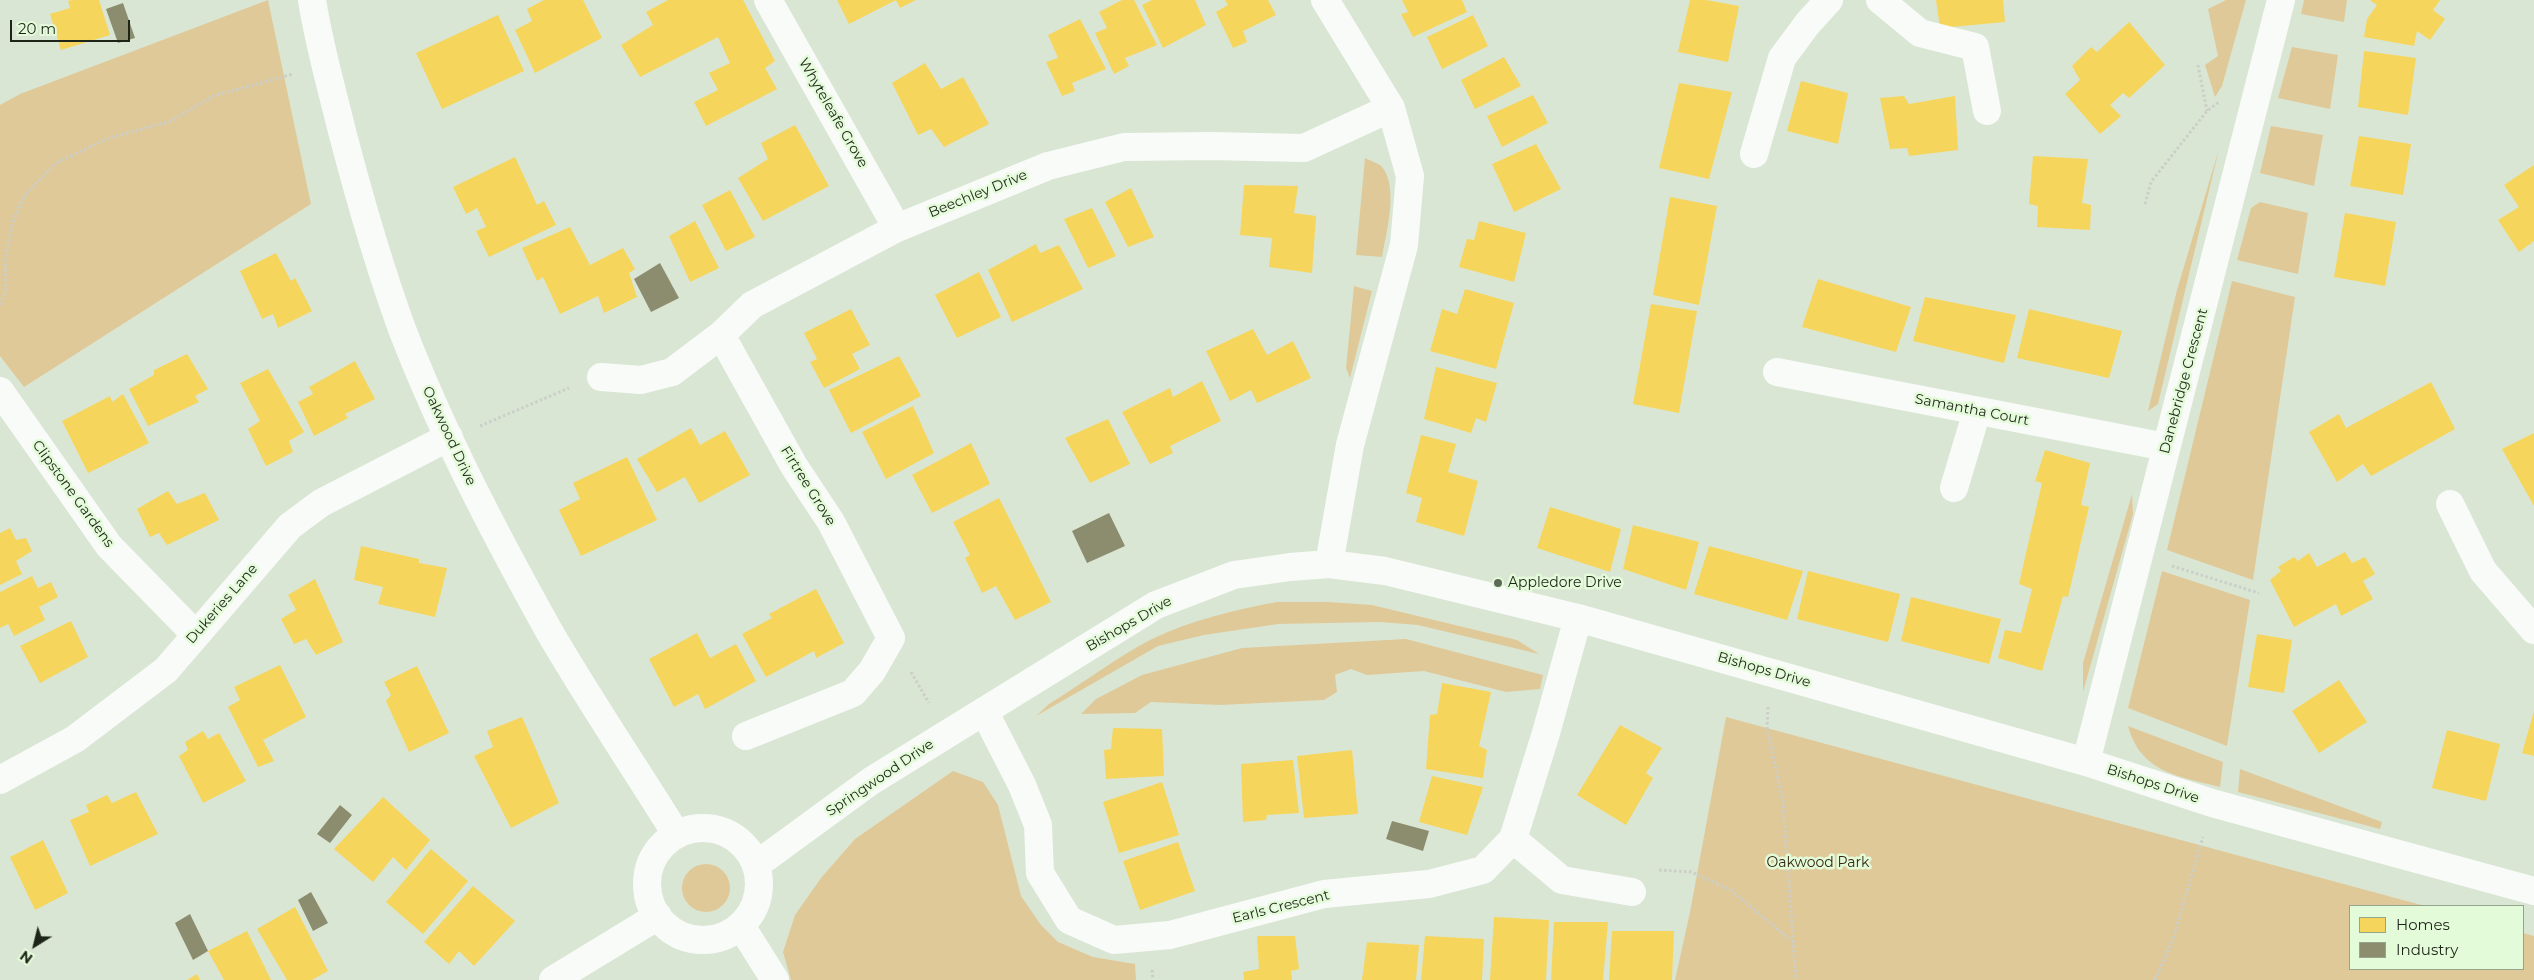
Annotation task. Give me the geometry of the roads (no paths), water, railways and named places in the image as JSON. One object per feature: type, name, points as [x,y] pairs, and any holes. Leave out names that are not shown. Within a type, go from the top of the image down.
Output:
[{"type":"street","name":"Oakwood Drive","points":[[312,0],[355,178],[402,328],[449,437],[462,466],[549,631],[591,701],[676,834]]},
{"type":"street","name":"Whyteleafe Grove","points":[[768,0],[897,228]]},
{"type":"street","points":[[1325,0],[1390,108],[1410,176],[1404,245],[1350,445],[1329,564]]},
{"type":"street","points":[[1754,154],[1782,58],[1808,23],[1830,0]]},
{"type":"street","points":[[1880,0],[1920,33],[1975,47],[1987,111]]},
{"type":"street","name":"Danebridge Crescent","points":[[2086,762],[2281,0]]},
{"type":"street","name":"Beechley Drive","points":[[600,377],[641,380],[672,372],[721,335],[752,305],[897,228],[1048,166],[1124,148],[1210,146],[1304,148],[1390,108]]},
{"type":"street","name":"Firtree Grove","points":[[721,335],[794,466],[831,522],[891,638],[872,671],[853,693],[746,736]]},
{"type":"street","name":"Samantha Court","points":[[1778,372],[2166,447]]},
{"type":"street","name":"Clipstone Gardens","points":[[0,391],[109,546],[196,634]]},
{"type":"street","points":[[1954,488],[1977,411]]},
{"type":"street","name":"Dukeries Lane","points":[[0,780],[75,740],[166,670],[290,526],[321,503],[449,437]]},
{"type":"street","points":[[2450,504],[2483,571],[2534,630]]},
{"type":"street","name":"Bishops Drive","points":[[1009,696],[1156,605],[1201,586],[1234,575],[1290,567],[1329,564],[1385,571],[1578,618],[2086,762],[2212,803],[2534,891]]},
{"type":"street","name":"Earls Crescent","points":[[984,711],[1022,785],[1038,825],[1040,872],[1069,920],[1114,940],[1170,935],[1324,894],[1429,884],[1482,870],[1514,839],[1578,618]]},
{"type":"street","name":"Springwood Drive","points":[[756,864],[871,781],[1009,696]]},
{"type":"street","points":[[689,830],[711,830],[730,836],[745,848],[756,864],[759,876],[759,896],[752,914],[741,926],[725,937],[706,940],[684,937],[668,927],[658,916],[649,901],[648,882],[651,862],[663,846],[676,834],[689,830]]},
{"type":"street","points":[[1514,839],[1562,880],[1632,892]]},
{"type":"street","points":[[553,980],[658,916]]},
{"type":"street","points":[[741,926],[775,980]]},
{"type":"place","name":"Appledore Drive","points":[[1498,583]]},
{"type":"park label","name":"Oakwood Park","points":[[1818,863]]}]
